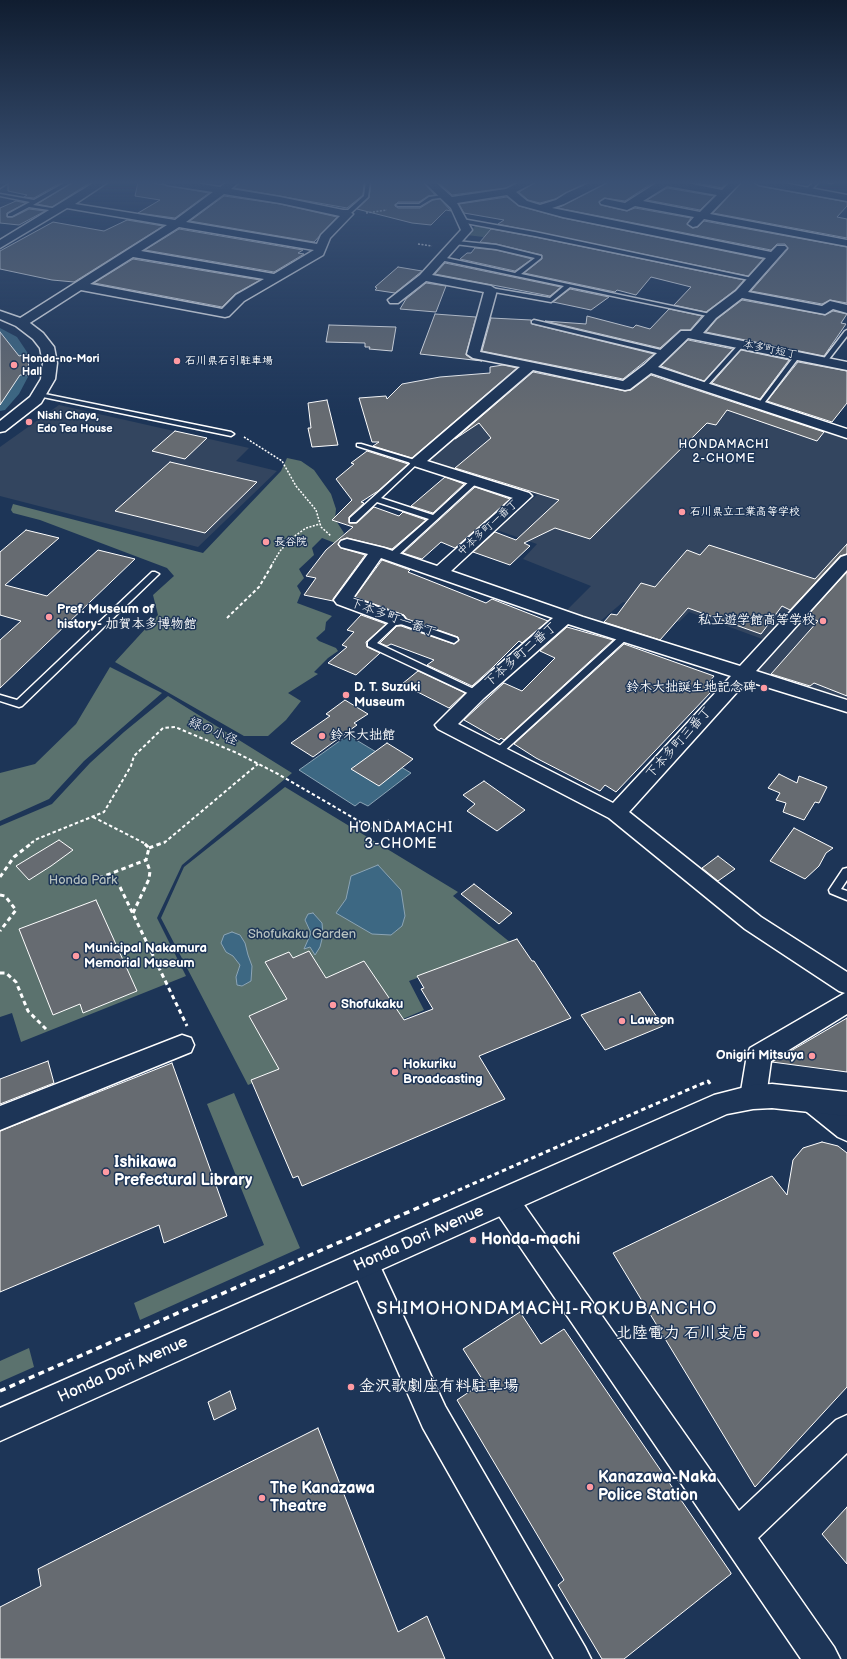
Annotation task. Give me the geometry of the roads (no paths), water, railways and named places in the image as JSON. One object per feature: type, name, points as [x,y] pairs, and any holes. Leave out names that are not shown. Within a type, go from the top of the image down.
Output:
[{"type":"street","points":[[21,323],[121,259]]},
{"type":"street","points":[[168,259],[277,278]]},
{"type":"street","points":[[80,286],[225,313],[240,298],[310,259]]},
{"type":"street","points":[[394,300],[424,277],[442,259]]},
{"type":"street","points":[[424,277],[491,290],[473,354],[625,386],[649,368],[685,334],[694,335],[712,315],[740,294],[771,259]]},
{"type":"street","points":[[740,294],[825,310],[830,305],[847,309]]},
{"type":"street","points":[[0,315],[21,323],[38,336],[50,354],[48,380],[40,395],[25,410],[0,428]]},
{"type":"street","name":"本多町短丁","points":[[694,335],[847,366]]},
{"type":"street","points":[[416,462],[530,365]]},
{"type":"street","points":[[649,368],[847,434]]},
{"type":"street","name":"中本多町一番丁","points":[[416,462],[524,496],[440,572]]},
{"type":"street","points":[[347,544],[385,554],[440,572],[565,617],[847,706]]},
{"type":"street","name":"下本多町一番丁","points":[[385,554],[343,600],[397,620]]},
{"type":"street","name":"下本多町三番丁","points":[[616,813],[847,560]]},
{"type":"street","name":"下本多町二番丁","points":[[498,752],[445,725],[477,694],[565,617]]},
{"type":"street","points":[[498,752],[616,813],[753,923],[847,984]]},
{"type":"street","points":[[754,1097],[759,1055],[847,1002]]},
{"type":"street","points":[[0,1118],[182,1045]]},
{"type":"street","name":"Honda Dori Avenue","points":[[0,1425],[724,1103],[754,1097],[772,1096],[847,1104]]},
{"type":"street","points":[[811,1100],[847,1129]]},
{"type":"street","points":[[505,1201],[822,1659]]},
{"type":"street","points":[[364,1263],[434,1417],[573,1659]]},
{"type":"street","points":[[737,1535],[847,1431]]},
{"type":"lane","points":[[444,259],[712,315]]},
{"type":"lane","points":[[516,274],[535,259]]},
{"type":"lane","points":[[659,259],[754,279]]},
{"type":"lane","points":[[491,290],[551,300],[568,285]]},
{"type":"lane","points":[[534,322],[665,353]]},
{"type":"lane","points":[[824,362],[847,332]]},
{"type":"lane","points":[[704,386],[742,344]]},
{"type":"lane","points":[[760,405],[797,356]]},
{"type":"lane","points":[[40,395],[231,434]]},
{"type":"lane","points":[[359,446],[416,462]]},
{"type":"lane","points":[[353,520],[416,462]]},
{"type":"lane","points":[[385,554],[434,518],[475,480]]},
{"type":"lane","points":[[376,498],[434,518]]},
{"type":"lane","points":[[0,698],[19,704],[155,574]]},
{"type":"lane","points":[[397,620],[371,644],[477,694]]},
{"type":"lane","name":"下本多町一番丁","points":[[397,620],[454,640]]},
{"type":"lane","points":[[498,752],[625,636]]},
{"type":"lane","points":[[847,872],[834,890],[847,896]]},
{"type":"waterway","points":[[0,332],[12,340],[22,355]]},
{"type":"waterway","points":[[0,407],[12,394],[22,375]]},
{"type":"place","name":"石川県石引駐車場","points":[[177,361]]},
{"type":"place","name":"Honda-no-Mori Hall","points":[[14,365]]},
{"type":"place","name":"Nishi Chaya, Edo Tea House","points":[[29,422]]},
{"type":"place","name":"石川県立工業高等学校","points":[[682,512]]},
{"type":"place","name":"長谷院","points":[[266,542]]},
{"type":"place","name":"Pref. Museum of history- 加賀本多博物館","points":[[49,617]]},
{"type":"place","name":"私立遊学館高等学校","points":[[823,621]]},
{"type":"place","name":"鈴木大拙誕生地記念碑","points":[[764,688]]},
{"type":"place","name":"D. T. Suzuki Museum","points":[[346,695]]},
{"type":"place","name":"鈴木大拙館","points":[[322,736]]},
{"type":"place","name":"Municipal Nakamura Memorial Museum","points":[[76,956]]},
{"type":"place","name":"Shofukaku","points":[[333,1005]]},
{"type":"place","name":"Lawson","points":[[622,1021]]},
{"type":"place","name":"Onigiri Mitsuya","points":[[812,1056]]},
{"type":"place","name":"Hokuriku Broadcasting","points":[[395,1072]]},
{"type":"place","name":"Ishikawa Prefectural Library","points":[[106,1172]]},
{"type":"place","name":"Honda-machi","points":[[473,1240]]},
{"type":"place","name":"北陸電力 石川支店","points":[[756,1334]]},
{"type":"place","name":"金沢歌劇座有料駐車場","points":[[351,1387]]},
{"type":"place","name":"Kanazawa-Naka Police Station","points":[[590,1487]]},
{"type":"place","name":"The Kanazawa Theatre","points":[[262,1498]]},
{"type":"district","name":"HONDAMACHI 2-CHOME","points":[[724,452]]},
{"type":"district","name":"HONDAMACHI 3-CHOME","points":[[401,836]]},
{"type":"district","name":"SHIMOHONDAMACHI-ROKUBANCHO","points":[[547,1309]]},
{"type":"park label","name":"Honda Park","points":[[83,881]]},
{"type":"park label","name":"Shofukaku Garden","points":[[302,935]]}]
